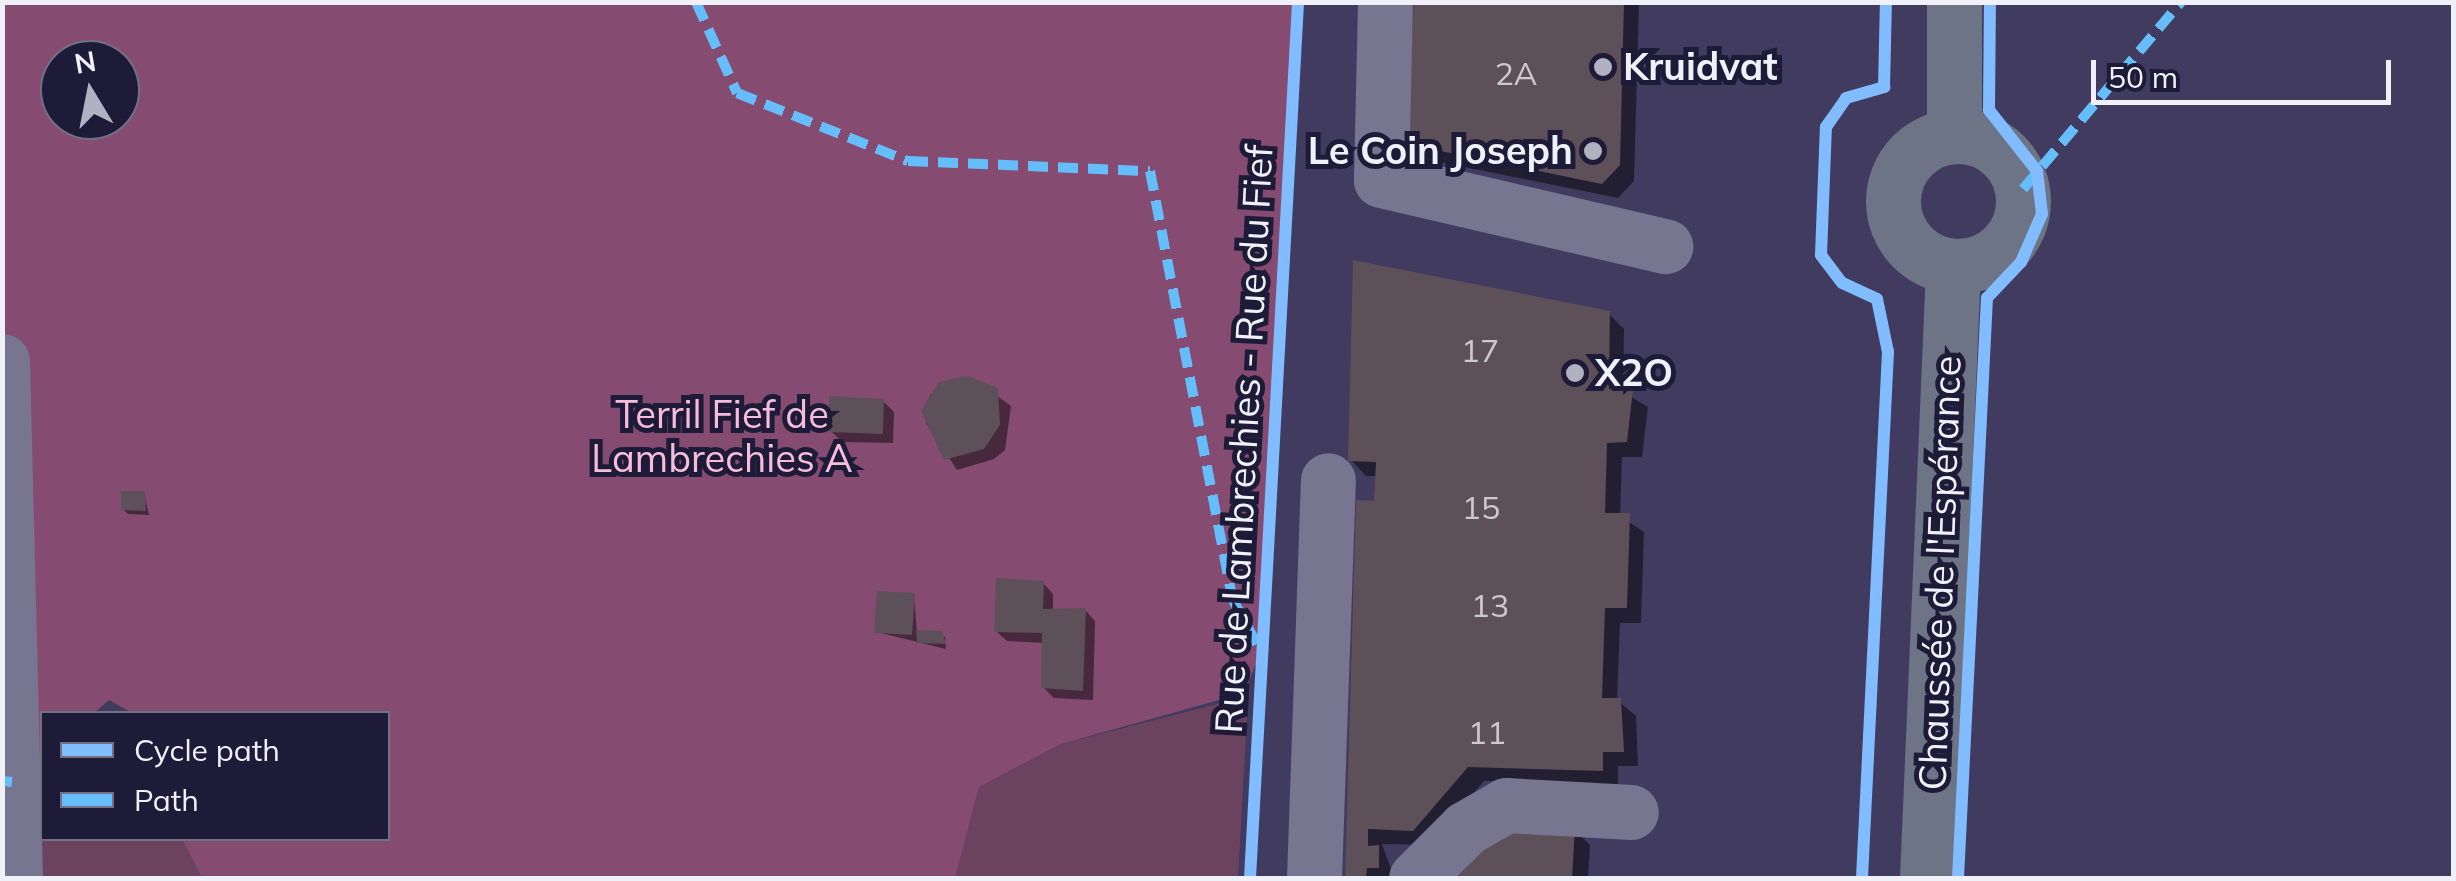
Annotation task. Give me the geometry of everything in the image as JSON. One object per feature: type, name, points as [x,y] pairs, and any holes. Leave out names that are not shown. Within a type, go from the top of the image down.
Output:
[{"type":"main road","points":[[1954,2],[1954,136]]},
{"type":"main road","points":[[1954,136],[1973,138],[2006,156],[2022,189],[2024,209],[2007,245],[1973,266],[1952,267],[1914,249],[1900,232],[1893,190],[1914,153],[1954,136]]},
{"type":"main road","name":"Chaussée de l'Espérance","points":[[1927,878],[1952,267]]},
{"type":"street","points":[[1385,2],[1381,180],[1665,246]]},
{"type":"street","points":[[2,360],[15,878]]},
{"type":"street","points":[[1314,878],[1328,480]]},
{"type":"street","points":[[1416,878],[1466,828],[1506,805],[1631,812]]},
{"type":"shaded area","points":[[1248,696],[1238,878],[955,878],[979,787],[1061,744]]},
{"type":"shaded area","points":[[40,766],[40,841],[183,841],[202,878],[17,878],[12,793]]},
{"type":"green space","name":"Terril Fief de Lambrechies A","points":[[3,3],[1298,3],[1261,652],[1248,683],[1230,697],[1061,744],[979,787],[955,878],[202,878],[183,841],[390,841],[390,711],[128,711],[109,700],[96,711],[40,711],[40,766],[12,793],[3,794]]},
{"type":"building","points":[[1414,2],[1624,2],[1620,165],[1602,184],[1406,144]]},
{"type":"building","points":[[1353,260],[1610,311],[1609,389],[1633,389],[1627,442],[1607,443],[1605,513],[1630,513],[1627,608],[1605,608],[1602,698],[1621,698],[1624,752],[1603,752],[1603,771],[1468,767],[1413,831],[1368,829],[1368,846],[1379,845],[1379,868],[1367,868],[1366,878],[1345,878],[1356,500],[1374,501],[1376,462],[1348,461]]},
{"type":"building","points":[[967,376],[998,388],[1000,425],[984,449],[944,460],[921,411],[939,382]]},
{"type":"building","points":[[829,396],[884,399],[883,434],[829,432]]},
{"type":"building","points":[[121,491],[145,491],[146,511],[121,510]]},
{"type":"building","points":[[996,578],[1044,581],[1043,609],[1086,608],[1083,691],[1041,688],[1042,633],[994,632]]},
{"type":"building","points":[[877,591],[915,593],[912,635],[874,633]]},
{"type":"building","points":[[916,630],[942,631],[946,644],[917,643]]},
{"type":"building","points":[[1503,827],[1575,827],[1572,878],[1457,878]]},
{"type":"marked path","points":[[696,2],[737,93],[908,161],[1150,171],[1233,600],[1260,650]]},
{"type":"marked path","points":[[2023,189],[2181,2]]},
{"type":"marked path","points":[[2,781],[12,782]]},
{"type":"cycle path","name":"Rue de Lambrechies - Rue du Fief","points":[[1250,878],[1298,2]]},
{"type":"cycle path","points":[[1862,878],[1888,352],[1877,299],[1842,283],[1821,255],[1826,127],[1846,98],[1884,87],[1886,2]]},
{"type":"cycle path","points":[[1958,878],[1987,298],[2021,262],[2042,214],[2037,171],[1989,110],[1990,2]]},
{"type":"place","name":"Kruidvat","points":[[1603,67]]},
{"type":"place","name":"Le Coin Joseph","points":[[1593,151]]},
{"type":"place","name":"X2O","points":[[1575,373]]}]
